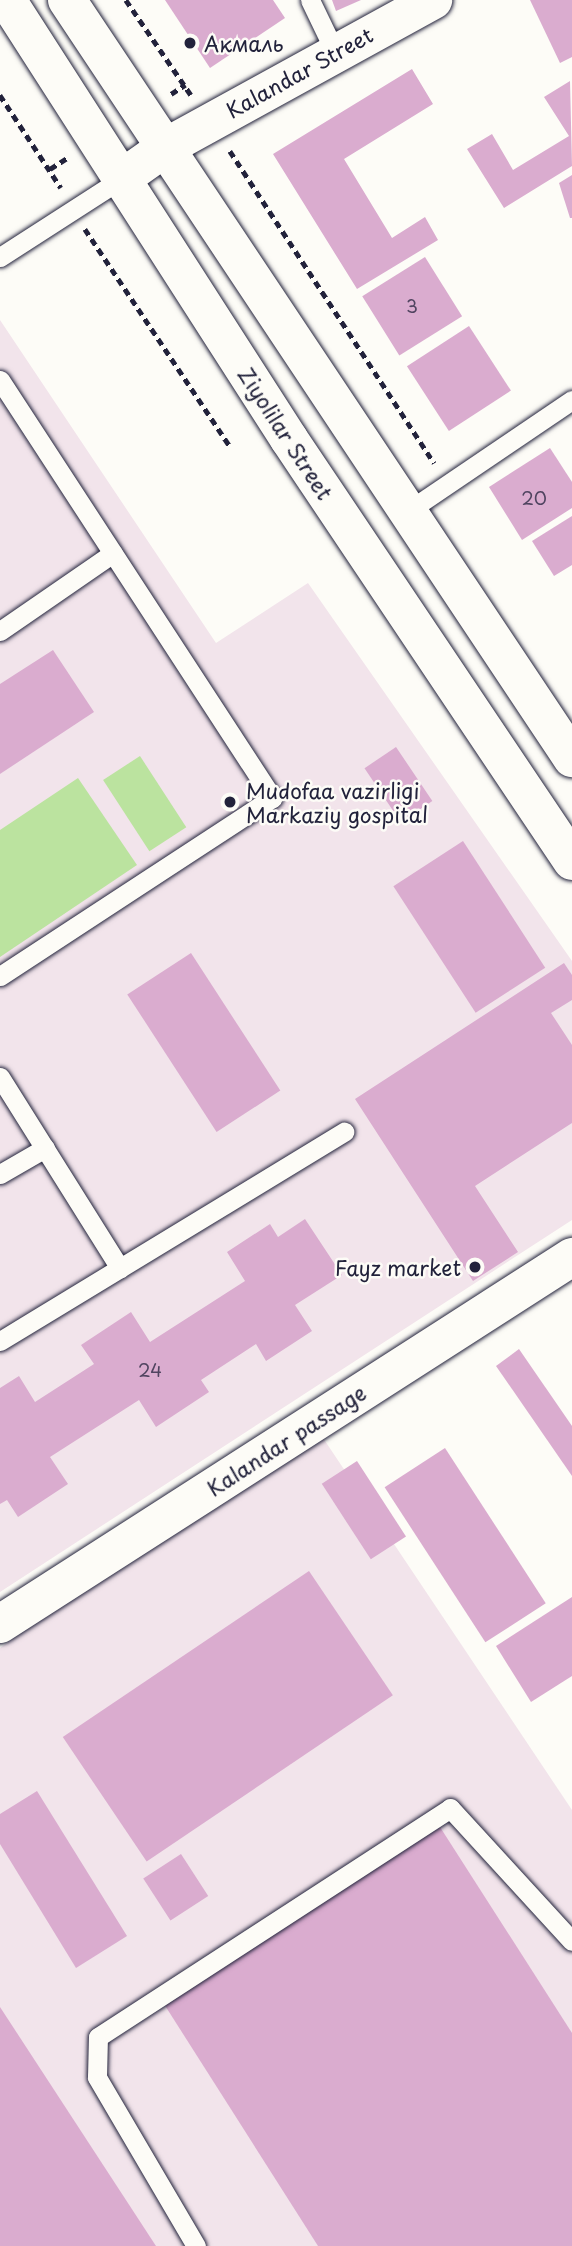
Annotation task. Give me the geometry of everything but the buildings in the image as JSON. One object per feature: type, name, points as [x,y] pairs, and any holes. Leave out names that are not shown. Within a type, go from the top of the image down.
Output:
[{"type":"main road","name":"Ziyolilar Street","points":[[7,0],[121,179],[572,860]]},
{"type":"main road","points":[[67,0],[572,758]]},
{"type":"main road","name":"Kalandar Street","points":[[121,179],[166,147],[335,51],[433,0]]},
{"type":"main road","name":"Kalandar passage","points":[[0,1624],[572,1257]]},
{"type":"lane","points":[[310,0],[335,51]]},
{"type":"lane","points":[[0,257],[121,179]]},
{"type":"lane","points":[[0,380],[272,798],[0,976]]},
{"type":"lane","points":[[408,511],[572,400]]},
{"type":"lane","points":[[0,631],[113,554]]},
{"type":"lane","points":[[0,1077],[120,1268]]},
{"type":"lane","points":[[0,1342],[344,1132]]},
{"type":"lane","points":[[0,1174],[46,1148]]},
{"type":"lane","points":[[197,2246],[97,2077],[98,2037],[450,1808],[572,1941]]},
{"type":"path","points":[[126,0],[210,122],[448,484]]},
{"type":"path","points":[[169,95],[185,85]]},
{"type":"path","points":[[0,95],[229,445]]},
{"type":"path","points":[[50,169],[68,157]]},
{"type":"shaded area","name":"Mudofaa vazirligi Markaziy gospital","points":[[0,320],[216,643],[308,583],[572,961],[572,1220],[0,1592]]},
{"type":"shaded area","points":[[313,1423],[572,1810],[572,2246],[0,2246],[0,1648]]},
{"type":"green space","points":[[140,756],[186,827],[149,851],[103,780]]},
{"type":"green space","points":[[78,778],[137,865],[0,957],[0,830]]},
{"type":"place","name":"Акмаль","points":[[190,43]]},
{"type":"place","name":"Mudofaa vazirligi Markaziy gospital","points":[[230,802]]},
{"type":"place","name":"Fayz market","points":[[475,1267]]}]
